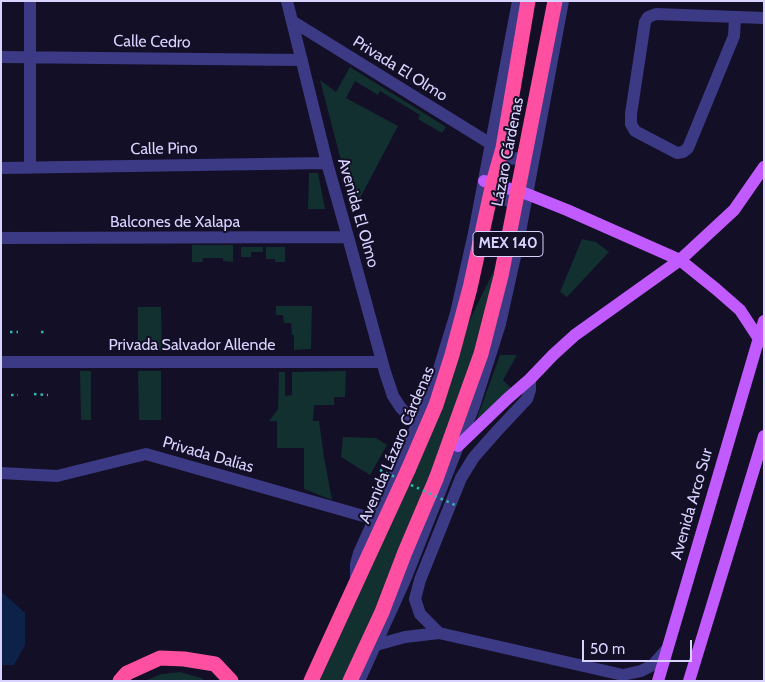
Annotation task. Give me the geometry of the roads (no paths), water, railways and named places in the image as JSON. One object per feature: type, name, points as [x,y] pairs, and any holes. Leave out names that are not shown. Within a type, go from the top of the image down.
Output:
[{"type":"highway","name":"Lázaro Cárdenas","points":[[489,182],[503,148],[528,1]]},
{"type":"highway","name":"Lázaro Cárdenas","points":[[350,681],[382,612],[436,479],[481,354],[501,276],[556,1]]},
{"type":"highway","name":"Avenida Lázaro Cárdenas","points":[[311,681],[436,405],[470,288],[489,182]]},
{"type":"highway","points":[[120,681],[127,673],[160,658],[184,659],[215,664],[231,681]]},
{"type":"main road","points":[[458,446],[576,335],[680,260],[734,210],[764,167]]},
{"type":"main road","points":[[489,182],[527,194],[567,210],[680,260],[740,310],[761,342]]},
{"type":"main road","name":"Avenida Arco Sur","points":[[658,681],[761,342],[764,321]]},
{"type":"main road","points":[[689,681],[764,436]]},
{"type":"street","points":[[30,1],[30,168]]},
{"type":"street","name":"Avenida El Olmo","points":[[287,1],[327,163],[382,362],[393,396],[401,408],[419,421]]},
{"type":"street","points":[[356,584],[356,564],[359,553],[432,392],[456,313],[480,202],[489,182],[491,144],[518,1]]},
{"type":"street","points":[[359,681],[404,582],[474,406],[500,324],[564,1]]},
{"type":"street","points":[[735,18],[734,36],[688,148],[683,152],[677,153],[635,131],[631,124],[631,114],[645,22],[648,16],[656,14],[764,18]]},
{"type":"street","name":"Privada El Olmo","points":[[292,21],[491,144],[503,156],[509,159],[520,158],[528,157],[535,153]]},
{"type":"street","name":"Calle Cedro","points":[[1,57],[302,60]]},
{"type":"street","name":"Calle Pino","points":[[1,168],[327,163]]},
{"type":"street","points":[[480,202],[494,198],[503,199],[512,202],[523,215]]},
{"type":"street","name":"Balcones de Xalapa","points":[[1,238],[348,237]]},
{"type":"street","name":"Privada Salvador Allende","points":[[1,362],[382,362]]},
{"type":"street","points":[[439,632],[420,614],[415,599],[420,580],[461,478],[474,457],[528,400],[530,379]]},
{"type":"street","name":"Privada Dalías","points":[[1,473],[57,476],[146,454],[374,520]]},
{"type":"street","points":[[376,645],[405,637],[439,632],[625,678],[653,665],[666,650]]},
{"type":"water","points":[[1,591],[25,613],[25,645],[14,665],[1,665]]}]
